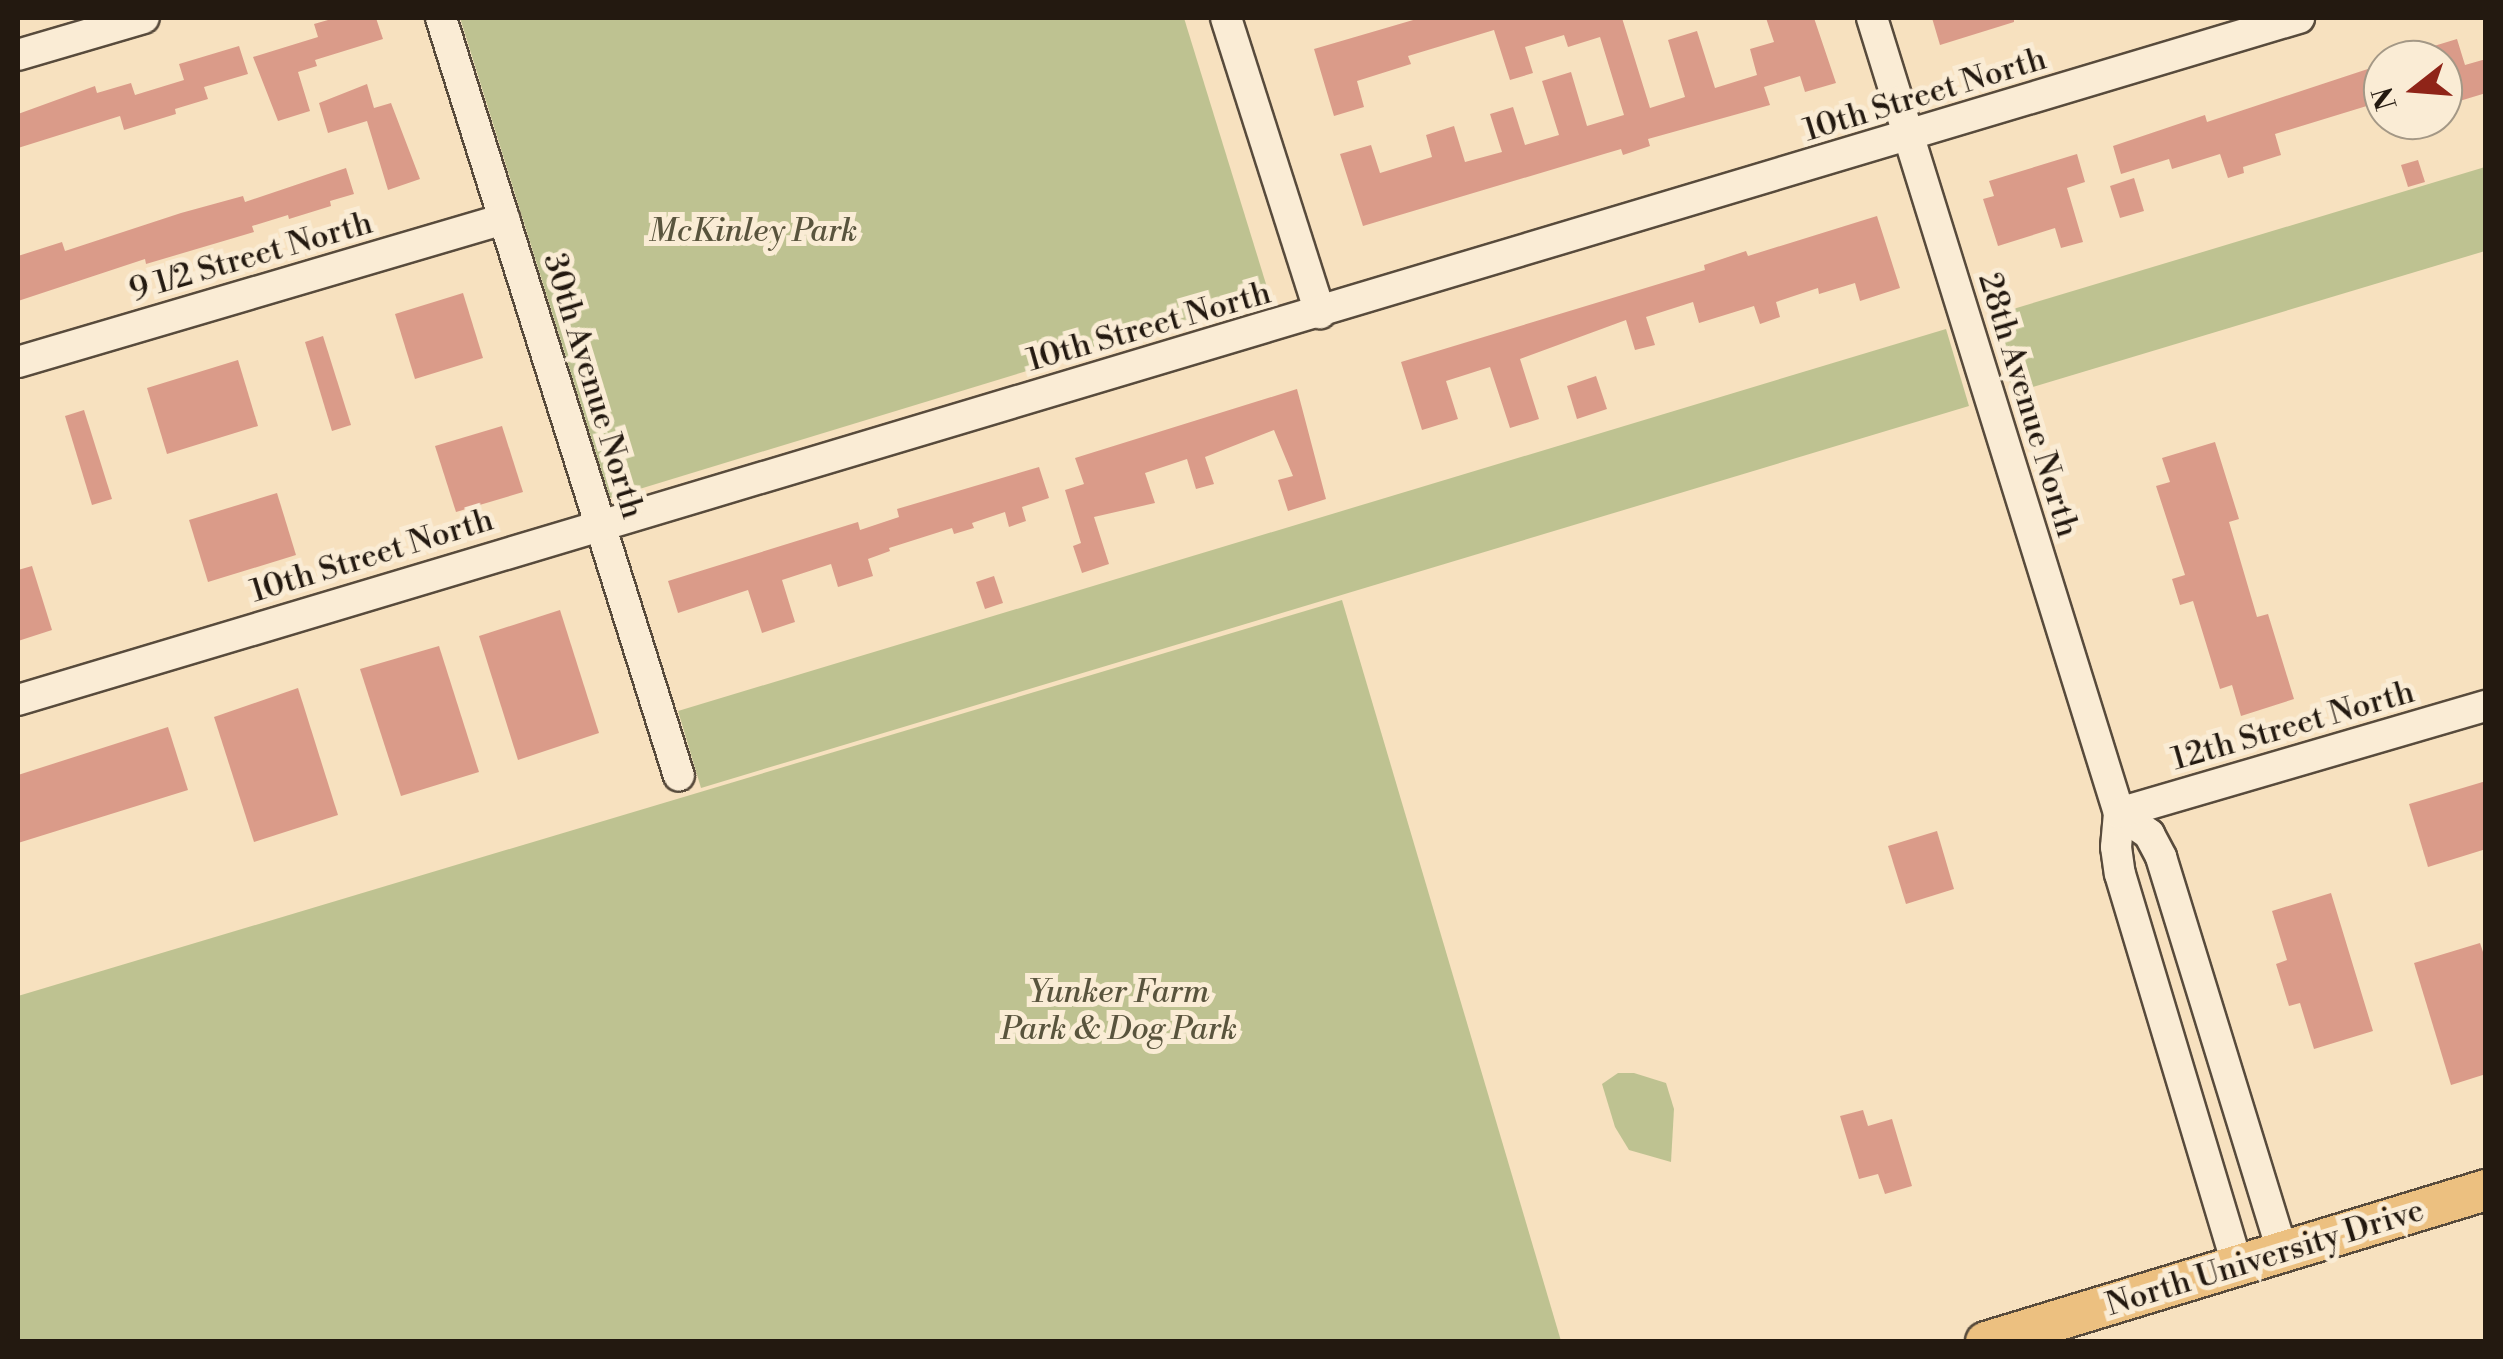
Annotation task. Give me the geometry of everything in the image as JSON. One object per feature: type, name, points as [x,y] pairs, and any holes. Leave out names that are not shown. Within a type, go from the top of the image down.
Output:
[{"type":"main road","name":"North University Drive","points":[[1986,1342],[2486,1190]]},
{"type":"street","points":[[18,55],[144,18]]},
{"type":"street","name":"30th Avenue North","points":[[441,18],[679,776]]},
{"type":"street","points":[[1226,18],[1320,314]]},
{"type":"street","name":"28th Avenue North","points":[[1872,18],[2119,812],[2116,847],[2120,874],[2238,1267]]},
{"type":"street","name":"10th Street North","points":[[18,700],[600,523],[1320,314],[2299,18]]},
{"type":"street","name":"9 1/2 Street North","points":[[18,362],[504,220]]},
{"type":"street","name":"12th Street North","points":[[2119,812],[2486,706]]},
{"type":"street","name":"28th Avenue North","points":[[2119,812],[2149,834],[2161,857],[2284,1252]]},
{"type":"green space","name":"McKinley Park","points":[[460,18],[1184,18],[1270,297],[610,498]]},
{"type":"green space","points":[[2485,167],[2485,251],[2013,393],[1990,316]]},
{"type":"green space","points":[[1946,329],[1969,406],[701,788],[678,711]]},
{"type":"green space","name":"Yunker Farm Park & Dog Park","points":[[1342,600],[1561,1341],[18,1341],[18,996]]},
{"type":"green space","points":[[1618,1073],[1634,1073],[1666,1083],[1674,1109],[1671,1162],[1629,1150],[1615,1127],[1602,1084]]},
{"type":"building","points":[[335,18],[376,18],[383,39],[315,60],[317,66],[298,72],[310,111],[278,121],[253,57],[318,37],[314,24]]},
{"type":"building","points":[[1420,18],[1622,18],[1650,108],[1685,97],[1668,40],[1697,31],[1715,88],[1757,75],[1750,49],[1774,42],[1766,18],[1814,18],[1836,83],[1805,92],[1800,76],[1764,87],[1770,105],[1648,139],[1650,146],[1623,155],[1621,149],[1363,226],[1340,154],[1371,145],[1380,173],[1432,157],[1426,135],[1454,126],[1465,162],[1502,152],[1490,114],[1513,107],[1525,145],[1559,135],[1542,81],[1571,72],[1587,126],[1624,115],[1600,37],[1568,47],[1564,35],[1525,47],[1533,73],[1510,80],[1494,30],[1408,56],[1411,64],[1357,81],[1364,107],[1334,116],[1314,49]]},
{"type":"building","points":[[1932,18],[2014,18],[2014,22],[1940,45]]},
{"type":"building","points":[[239,46],[248,74],[204,87],[208,99],[175,109],[176,114],[124,130],[120,116],[18,148],[18,114],[95,86],[97,93],[131,83],[135,95],[184,80],[179,64]]},
{"type":"building","points":[[2463,58],[2465,65],[2486,59],[2486,93],[2463,100]]},
{"type":"building","points":[[2363,71],[2363,107],[2275,134],[2281,155],[2243,167],[2244,173],[2228,178],[2220,154],[2172,169],[2169,159],[2121,174],[2113,146],[2205,115],[2207,122]]},
{"type":"building","points":[[367,84],[374,108],[391,103],[420,179],[388,190],[367,121],[328,133],[319,103]]},
{"type":"building","points":[[2077,154],[2085,182],[2067,188],[2083,242],[2061,248],[2055,228],[1998,246],[1983,199],[1994,196],[1989,181]]},
{"type":"building","points":[[2418,160],[2425,182],[2408,187],[2401,165]]},
{"type":"building","points":[[346,168],[354,194],[330,201],[331,206],[289,219],[288,215],[252,226],[254,232],[146,264],[145,259],[18,301],[18,256],[62,242],[65,251],[243,196],[245,202]]},
{"type":"building","points":[[2134,178],[2144,211],[2120,218],[2110,186]]},
{"type":"building","points":[[1877,216],[1900,288],[1860,301],[1855,283],[1819,294],[1818,288],[1776,302],[1780,317],[1760,324],[1754,306],[1699,323],[1693,302],[1646,317],[1655,345],[1635,350],[1626,320],[1520,359],[1539,419],[1510,428],[1490,367],[1446,381],[1458,419],[1422,430],[1401,362],[1705,270],[1704,265],[1746,251],[1748,256]]},
{"type":"building","points":[[463,293],[483,358],[415,379],[395,314]]},
{"type":"building","points":[[323,336],[351,425],[332,431],[305,342]]},
{"type":"building","points":[[238,360],[258,426],[167,454],[147,388]]},
{"type":"building","points":[[1596,376],[1607,409],[1577,419],[1567,386]]},
{"type":"building","points":[[1297,389],[1326,499],[1288,511],[1278,480],[1293,476],[1274,430],[1205,457],[1214,484],[1196,489],[1187,459],[1145,473],[1155,503],[1094,517],[1109,564],[1082,573],[1073,546],[1081,543],[1065,490],[1084,484],[1075,458]]},
{"type":"building","points":[[84,410],[112,499],[92,505],[65,416]]},
{"type":"building","points":[[502,426],[523,492],[456,512],[435,446]]},
{"type":"building","points":[[2215,442],[2239,519],[2229,522],[2257,617],[2268,614],[2294,699],[2241,716],[2232,685],[2220,689],[2193,601],[2180,605],[2172,579],[2185,575],[2156,486],[2170,482],[2162,458]]},
{"type":"building","points":[[1039,467],[1049,498],[1022,507],[1026,521],[1009,527],[1005,512],[972,523],[974,528],[954,534],[952,528],[889,548],[890,551],[868,559],[873,576],[838,587],[831,564],[782,580],[795,622],[762,633],[748,590],[678,613],[668,581],[858,522],[860,530],[899,517],[897,509]]},
{"type":"building","points":[[277,493],[296,555],[208,582],[189,520]]},
{"type":"building","points":[[32,566],[52,630],[18,641],[18,570]]},
{"type":"building","points":[[994,576],[1003,603],[985,609],[976,582]]},
{"type":"building","points":[[560,610],[599,733],[518,760],[479,636]]},
{"type":"building","points":[[439,646],[479,772],[401,796],[360,669]]},
{"type":"building","points":[[298,688],[338,815],[254,842],[214,717]]},
{"type":"building","points":[[168,727],[188,790],[18,843],[18,775]]},
{"type":"building","points":[[2486,781],[2486,849],[2428,867],[2409,804]]},
{"type":"building","points":[[1937,831],[1954,889],[1906,904],[1888,846]]},
{"type":"building","points":[[2331,893],[2373,1031],[2314,1049],[2300,1003],[2289,1006],[2276,964],[2287,960],[2272,911]]},
{"type":"building","points":[[2480,943],[2486,961],[2486,1074],[2451,1085],[2414,963]]},
{"type":"building","points":[[1863,1110],[1868,1126],[1892,1119],[1912,1186],[1885,1194],[1878,1174],[1859,1179],[1840,1116]]}]
